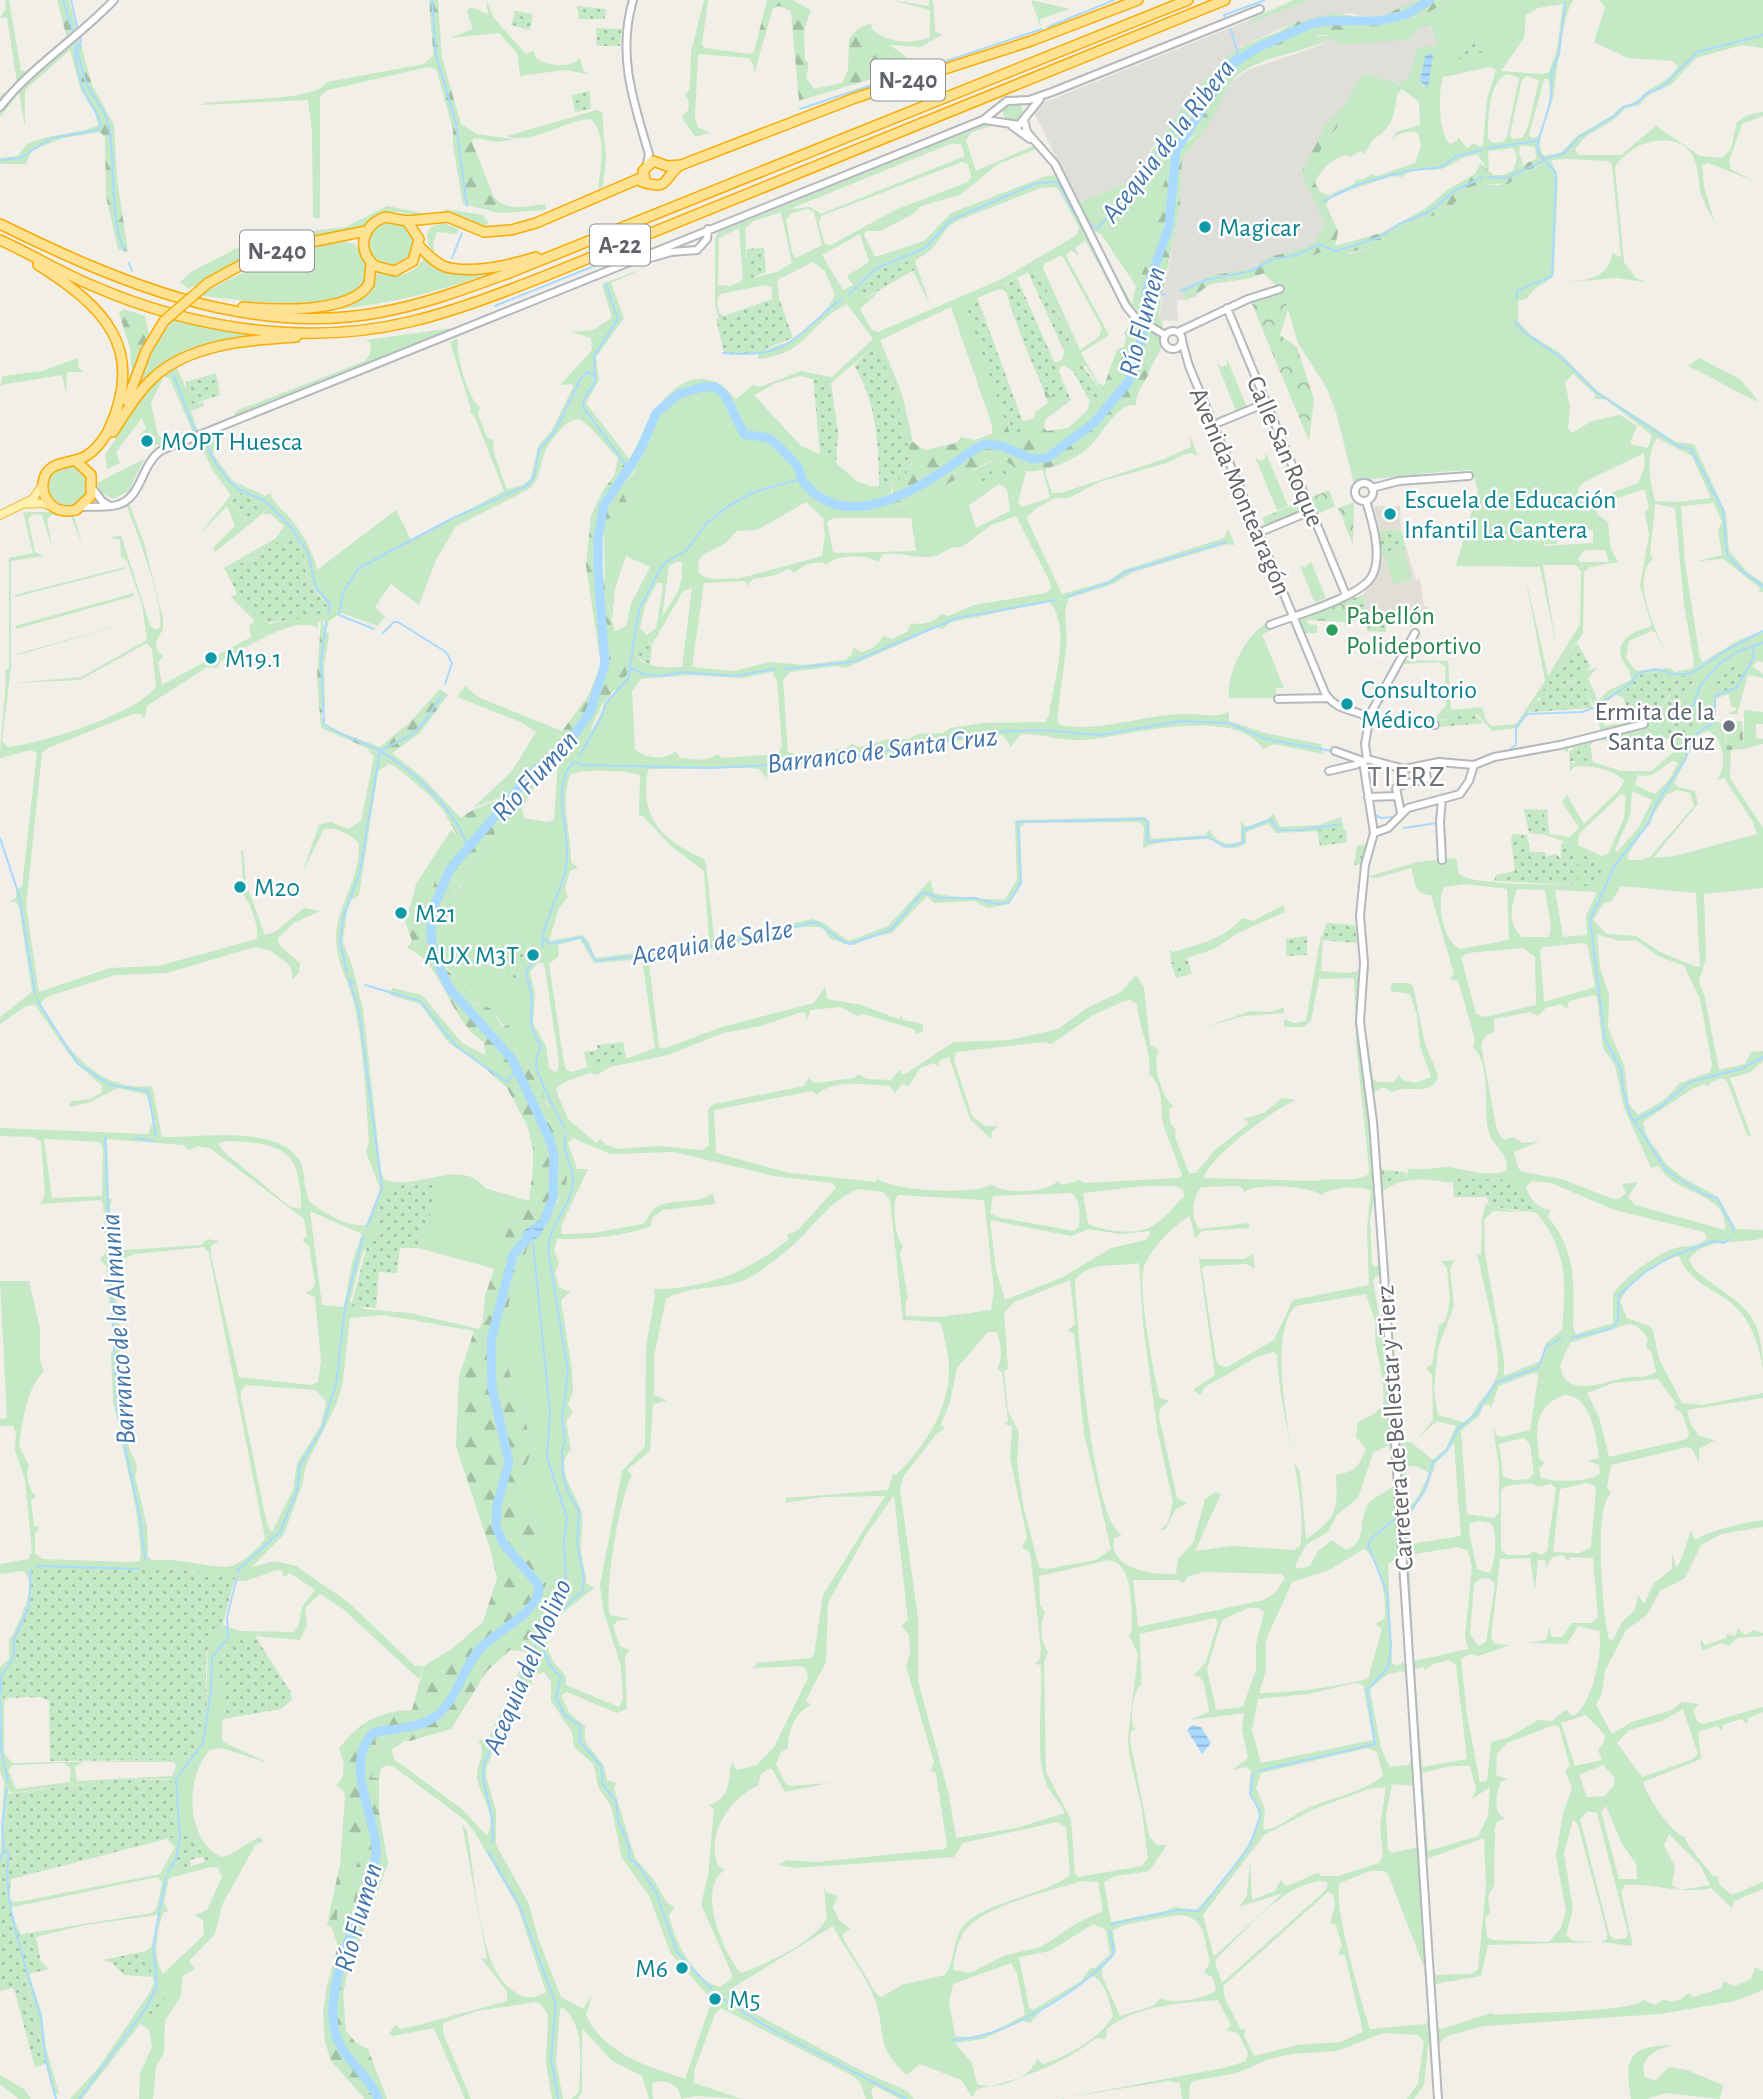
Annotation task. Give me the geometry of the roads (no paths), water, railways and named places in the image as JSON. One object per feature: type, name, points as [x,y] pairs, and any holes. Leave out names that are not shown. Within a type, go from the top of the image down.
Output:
[{"type":"highway","name":"N-240","points":[[91,457],[125,408],[143,358],[164,321],[208,283],[242,265],[296,245],[366,231],[385,217],[407,221],[448,217],[484,232],[510,230],[633,183],[644,180],[660,187],[668,170],[855,98],[1031,41],[1138,0]]},
{"type":"highway","name":"A-22","points":[[0,224],[71,258],[179,299],[219,309],[289,318],[380,313],[471,287],[1188,0]]},
{"type":"highway","name":"A-22","points":[[0,242],[90,285],[184,317],[273,331],[330,332],[376,329],[469,305],[1225,0]]},
{"type":"highway","points":[[644,180],[650,159],[668,170]]},
{"type":"highway","points":[[407,221],[418,241],[447,267],[497,265],[532,258],[669,209]]},
{"type":"highway","points":[[371,262],[385,271],[401,270],[413,261],[418,241],[433,219]]},
{"type":"highway","points":[[363,244],[366,231]]},
{"type":"highway","name":"N-240","points":[[351,235],[363,244],[371,262]]},
{"type":"highway","points":[[0,242],[75,291],[96,310],[113,333],[124,370],[124,393],[111,431]]},
{"type":"highway","points":[[179,299],[260,309],[341,303],[366,289],[372,275],[371,262]]},
{"type":"highway","points":[[111,431],[153,377],[185,358],[249,341],[376,329]]},
{"type":"highway","points":[[91,457],[93,489],[82,507],[69,511],[55,508],[47,500],[43,484],[52,467],[64,461],[91,457]]},
{"type":"highway","points":[[76,461],[91,475]]},
{"type":"main road","points":[[0,515],[33,499],[43,484]]},
{"type":"main road","points":[[20,506],[34,503],[55,508]]},
{"type":"street","points":[[0,107],[21,84],[88,27],[114,0]]},
{"type":"street","points":[[634,0],[625,53],[634,104],[650,159]]},
{"type":"street","name":"N-240","points":[[112,506],[134,494],[146,464],[162,450],[983,120],[1011,100],[1018,101],[1052,92],[1260,9]]},
{"type":"street","name":"N-240","points":[[983,120],[1003,121],[1012,126],[1025,117],[1035,103],[1052,92]]},
{"type":"street","points":[[1018,101],[1026,108],[1027,132],[1055,164],[1126,306],[1135,317],[1162,333],[1164,342],[1172,349],[1178,347],[1182,341],[1178,332]]},
{"type":"street","points":[[1001,106],[1003,121]]},
{"type":"street","points":[[1012,126],[1037,142]]},
{"type":"street","points":[[625,264],[671,252],[697,250],[707,239],[708,229]]},
{"type":"street","points":[[1162,333],[1171,330],[1178,332],[1227,308],[1280,289]]},
{"type":"street","name":"Calle San Roque","points":[[1227,308],[1346,595]]},
{"type":"street","name":"Avenida Montearagón","points":[[1182,341],[1189,366],[1329,698]]},
{"type":"street","name":"Avenida Montearagón","points":[[1172,349],[1189,366]]},
{"type":"street","points":[[1220,422],[1266,403]]},
{"type":"street","points":[[1371,488],[1399,481],[1469,476]]},
{"type":"street","points":[[1364,483],[1371,488],[1372,495],[1366,501],[1357,498],[1356,487],[1364,483]]},
{"type":"street","points":[[93,489],[105,504],[112,506]]},
{"type":"street","points":[[1270,625],[1346,595],[1368,582],[1375,568],[1376,551],[1366,501]]},
{"type":"street","points":[[82,507],[112,506]]},
{"type":"street","points":[[1265,530],[1311,512]]},
{"type":"street","points":[[1368,720],[1415,633]]},
{"type":"street","points":[[1278,699],[1329,698],[1343,710],[1368,720],[1435,725]]},
{"type":"street","name":"Carretera de Bellestar y Tierz","points":[[1368,720],[1365,760],[1374,833],[1365,865],[1360,916],[1364,963],[1360,1022],[1373,1122],[1384,1273],[1437,2099]]},
{"type":"street","points":[[1335,751],[1404,769],[1446,762],[1474,765],[1494,757],[1552,747],[1644,723]]},
{"type":"street","points":[[1329,771],[1365,760]]},
{"type":"street","points":[[1374,833],[1388,828],[1401,813],[1460,794],[1469,781],[1474,765]]},
{"type":"street","points":[[1401,813],[1396,788],[1427,779],[1426,766]]},
{"type":"street","points":[[1404,769],[1404,784]]},
{"type":"street","points":[[1368,797],[1397,796]]},
{"type":"street","points":[[1442,799],[1442,860]]},
{"type":"water","points":[[1430,53],[1433,55],[1428,88],[1420,81],[1425,56]]},
{"type":"water","points":[[549,1213],[541,1235],[526,1245],[522,1232]]},
{"type":"water","points":[[1192,1725],[1201,1727],[1211,1743],[1202,1754],[1187,1730]]},
{"type":"waterway","points":[[63,0],[73,32]]},
{"type":"waterway","points":[[71,0],[78,30]]},
{"type":"waterway","points":[[432,0],[436,55],[456,123],[467,206]]},
{"type":"waterway","points":[[1048,27],[1114,0]]},
{"type":"waterway","points":[[1226,18],[1224,15],[1265,0]]},
{"type":"waterway","name":"Río Flumen","points":[[544,1221],[553,1198],[554,1154],[549,1138],[512,1059],[449,988],[435,957],[431,936],[432,911],[450,869],[531,774],[570,741],[590,712],[605,664],[598,570],[598,537],[604,505],[640,451],[656,413],[679,394],[703,387],[716,387],[725,395],[744,434],[773,441],[799,469],[805,484],[825,500],[846,506],[869,505],[892,499],[938,475],[986,444],[1002,446],[1032,459],[1047,458],[1094,423],[1129,381],[1143,332],[1147,289],[1169,226],[1176,150],[1214,91],[1216,79],[1223,70],[1257,48],[1311,24],[1325,21],[1379,21],[1407,14],[1430,0]]},
{"type":"waterway","points":[[1516,299],[1517,291],[1552,276],[1556,173],[1539,154],[1537,146],[1551,100],[1552,71],[1559,54],[1565,3]]},
{"type":"waterway","points":[[922,69],[1042,29]]},
{"type":"waterway","name":"Acequia de la Ribera","points":[[1083,211],[1089,223],[1097,229],[1114,211],[1219,69],[1238,54],[1231,30]]},
{"type":"waterway","points":[[1546,158],[1563,154],[1578,138],[1614,116],[1623,107],[1637,103],[1647,93],[1662,87],[1697,52],[1763,35]]},
{"type":"waterway","points":[[0,160],[20,158],[52,138],[98,130],[101,125],[80,79],[75,48],[80,46],[81,38]]},
{"type":"waterway","points":[[76,42],[85,79],[109,127],[116,221],[124,251]]},
{"type":"waterway","points":[[800,109],[911,72]]},
{"type":"waterway","points":[[1488,148],[1537,141]]},
{"type":"waterway","points":[[1323,201],[1359,184],[1407,171],[1441,167],[1457,156],[1482,150]]},
{"type":"waterway","points":[[1488,177],[1506,178],[1541,162]]},
{"type":"waterway","points":[[1181,291],[1206,280],[1251,271],[1271,260],[1300,254],[1318,244],[1336,251],[1380,237],[1399,224],[1429,212],[1453,192],[1482,177]]},
{"type":"waterway","name":"Acequia de la Ribera","points":[[848,295],[875,269],[925,248],[951,220],[1037,183],[1058,182],[1075,215]]},
{"type":"waterway","points":[[452,258],[462,233]]},
{"type":"waterway","points":[[129,263],[132,271]]},
{"type":"waterway","points":[[495,306],[599,264]]},
{"type":"waterway","points":[[606,285],[618,319],[594,356],[595,382],[584,400],[583,407],[628,468]]},
{"type":"waterway","points":[[1146,296],[1165,294]]},
{"type":"waterway","name":"Acequia de la Ribera","points":[[723,353],[763,353],[778,348],[801,334],[842,298]]},
{"type":"waterway","points":[[1515,322],[1525,333],[1562,358],[1596,392],[1678,446],[1691,449],[1723,510],[1727,555],[1742,571],[1763,586]]},
{"type":"waterway","name":"Acequia de la Ribera","points":[[374,629],[339,615],[343,592],[359,568],[453,518],[526,486],[534,477],[539,450],[555,431],[581,378],[587,372],[595,375]]},
{"type":"waterway","points":[[174,376],[195,431]]},
{"type":"waterway","points":[[205,441],[215,462],[229,481],[240,490],[265,501],[291,527],[308,553],[316,588],[330,604],[328,613]]},
{"type":"waterway","points":[[579,757],[603,714],[605,704],[628,679],[639,610],[663,564],[687,550],[706,524],[728,506],[754,492],[800,479]]},
{"type":"waterway","points":[[1066,597],[1111,582],[1125,572],[1226,542]]},
{"type":"waterway","points":[[783,669],[852,662],[957,618],[1056,600]]},
{"type":"waterway","points":[[326,622],[321,661],[324,724],[378,750],[418,779],[444,806],[463,834],[468,848]]},
{"type":"waterway","name":"Acequia de la Ribera","points":[[383,633],[394,622],[398,622],[446,652],[452,663],[445,684]]},
{"type":"waterway","points":[[1598,706],[1632,682],[1638,673],[1655,669],[1678,675],[1692,673],[1726,650],[1763,631]]},
{"type":"waterway","name":"Barranco de Santa Cruz","points":[[1680,716],[1694,704],[1700,686],[1719,664],[1737,652],[1763,643]]},
{"type":"waterway","points":[[1715,713],[1715,696],[1736,688],[1754,657],[1753,645]]},
{"type":"waterway","points":[[629,667],[643,674],[663,676],[682,672],[735,676],[775,669]]},
{"type":"waterway","name":"Acequia de la Ribera","points":[[347,972],[340,942],[343,919],[360,871],[380,751],[411,735],[424,722],[442,695]]},
{"type":"waterway","points":[[1511,748],[1516,745],[1516,727],[1527,714],[1582,712],[1593,708]]},
{"type":"waterway","name":"Barranco de Santa Cruz","points":[[542,947],[546,925],[566,869],[567,846],[562,795],[563,782],[574,762],[584,765],[711,768],[786,764],[868,754],[989,732],[1041,730],[1100,735],[1180,721],[1228,723],[1266,739],[1332,751]]},
{"type":"waterway","points":[[1714,722],[1694,736],[1685,760],[1656,804],[1649,823],[1615,865],[1590,920],[1605,1040],[1621,1069],[1630,1115],[1667,1171],[1705,1195],[1717,1198],[1733,1227],[1733,1232]]},
{"type":"waterway","name":"Barranco de Santa Cruz","points":[[1375,815],[1381,818],[1392,817]]},
{"type":"waterway","name":"Acequia de Salze","points":[[543,937],[550,944],[582,937],[596,961],[711,946],[816,922],[843,942],[850,944],[891,930],[923,892],[939,898],[975,898],[997,904],[1009,902],[1021,883],[1018,822],[1145,819],[1148,823],[1147,842],[1208,837],[1225,847],[1243,843],[1243,830],[1270,820],[1279,830],[1302,830],[1341,824]]},
{"type":"waterway","points":[[1404,828],[1437,823]]},
{"type":"waterway","name":"Barranco de la Almunia","points":[[0,838],[19,895],[35,994]]},
{"type":"waterway","points":[[539,955],[526,971],[531,994],[533,1032],[541,1045],[536,1067],[565,1128]]},
{"type":"waterway","name":"Acequia de la Ribera","points":[[349,979],[359,1012],[382,1188],[367,1227]]},
{"type":"waterway","name":"Acequia de la Ribera","points":[[350,980],[354,984]]},
{"type":"waterway","points":[[365,985],[420,1001],[456,1046],[507,1082],[514,1074],[512,1059]]},
{"type":"waterway","name":"Barranco de la Almunia","points":[[37,1000],[78,1064],[110,1085],[148,1091],[156,1136]]},
{"type":"waterway","points":[[1635,1121],[1659,1108],[1690,1082],[1741,1069],[1763,1057]]},
{"type":"waterway","points":[[566,1135],[565,1146],[573,1182],[568,1200],[549,1240],[548,1249],[568,1372],[562,1420],[565,1441],[562,1451],[563,1474],[567,1491],[579,1511],[577,1543],[584,1579],[582,1592],[553,1620],[544,1642],[544,1653],[561,1677],[556,1698],[565,1716],[581,1726],[579,1741],[601,1766],[603,1785],[616,1801],[618,1820],[630,1850],[629,1858],[637,1864],[656,1892],[677,1952],[718,1996],[769,2028],[906,2099]]},
{"type":"waterway","name":"Barranco de la Almunia","points":[[105,1137],[117,1410],[141,1523],[145,1560]]},
{"type":"waterway","name":"Barranco de la Almunia","points":[[135,1138],[153,1141]]},
{"type":"waterway","name":"Río Flumen","points":[[378,2099],[338,2041],[333,2015],[334,1996],[343,1956],[376,1854],[363,1790],[361,1760],[364,1746],[373,1733],[422,1723],[444,1709],[481,1648],[528,1609],[539,1592],[538,1584],[503,1543],[496,1527],[497,1505],[509,1462],[492,1387],[491,1340],[513,1255],[532,1233]]},
{"type":"waterway","name":"Acequia de la Ribera","points":[[237,1571],[280,1532],[297,1491],[300,1465],[322,1429],[336,1384],[345,1307],[363,1237]]},
{"type":"waterway","points":[[1571,1338],[1613,1328],[1618,1320],[1619,1295],[1645,1272],[1674,1255],[1714,1241],[1724,1243],[1730,1239]]},
{"type":"waterway","name":"Acequia del Molino","points":[[492,1842],[492,1820],[484,1781],[484,1764],[553,1605],[566,1583],[564,1541],[567,1518],[547,1458],[550,1413],[533,1243]]},
{"type":"waterway","points":[[1404,1515],[1424,1492],[1433,1462],[1446,1452],[1458,1429],[1476,1414],[1496,1383],[1539,1367],[1546,1347],[1562,1338]]},
{"type":"waterway","points":[[1258,1771],[1375,1744],[1367,1690],[1388,1668],[1391,1646],[1387,1593],[1368,1545],[1372,1538],[1395,1519]]},
{"type":"waterway","name":"Barranco de la Almunia","points":[[37,1566],[139,1569]]},
{"type":"waterway","name":"Barranco de la Almunia","points":[[1,1693],[1,1676],[14,1657],[14,1639],[29,1607],[31,1569]]},
{"type":"waterway","name":"Acequia de la Ribera","points":[[168,1872],[176,1859],[180,1838],[176,1779],[203,1743],[211,1691],[212,1658],[228,1637],[227,1617],[237,1577]]},
{"type":"waterway","name":"Barranco de la Almunia","points":[[0,1699],[1,1748],[8,1783]]},
{"type":"waterway","points":[[1111,1924],[1178,1910],[1199,1911],[1250,1846],[1261,1813],[1250,1794],[1253,1773]]},
{"type":"waterway","name":"Barranco de la Almunia","points":[[7,1789],[2,1826],[4,1850],[9,1855],[8,1892],[41,2019],[46,2060],[56,2099]]},
{"type":"waterway","points":[[0,1860],[3,1851]]},
{"type":"waterway","name":"Acequia del Molino","points":[[488,1851],[520,1907],[556,2005],[551,2058],[558,2099]]},
{"type":"waterway","name":"Acequia de la Ribera","points":[[79,2099],[147,2007],[157,1986],[153,1946],[166,1877]]},
{"type":"waterway","points":[[953,2040],[995,2031],[1018,2022],[1040,2011],[1081,1983],[1114,1954],[1110,1930]]},
{"type":"place","name":"Magicar","points":[[1205,227]]},
{"type":"place","name":"MOPT Huesca","points":[[147,441]]},
{"type":"place","name":"Escuela de Educación Infantil La Cantera","points":[[1390,514]]},
{"type":"place","name":"Pabellón Polideportivo","points":[[1332,630]]},
{"type":"place","name":"M19.1","points":[[211,658]]},
{"type":"place","name":"Consultorio Médico","points":[[1347,704]]},
{"type":"place","name":"Ermita de la Santa Cruz","points":[[1729,726]]},
{"type":"place","name":"M20","points":[[240,887]]},
{"type":"place","name":"M21","points":[[401,913]]},
{"type":"place","name":"AUX M3T","points":[[533,955]]},
{"type":"place","name":"M6","points":[[682,1968]]},
{"type":"place","name":"M5","points":[[715,1999]]},
{"type":"district","name":"TIERZ","points":[[1407,776]]}]
